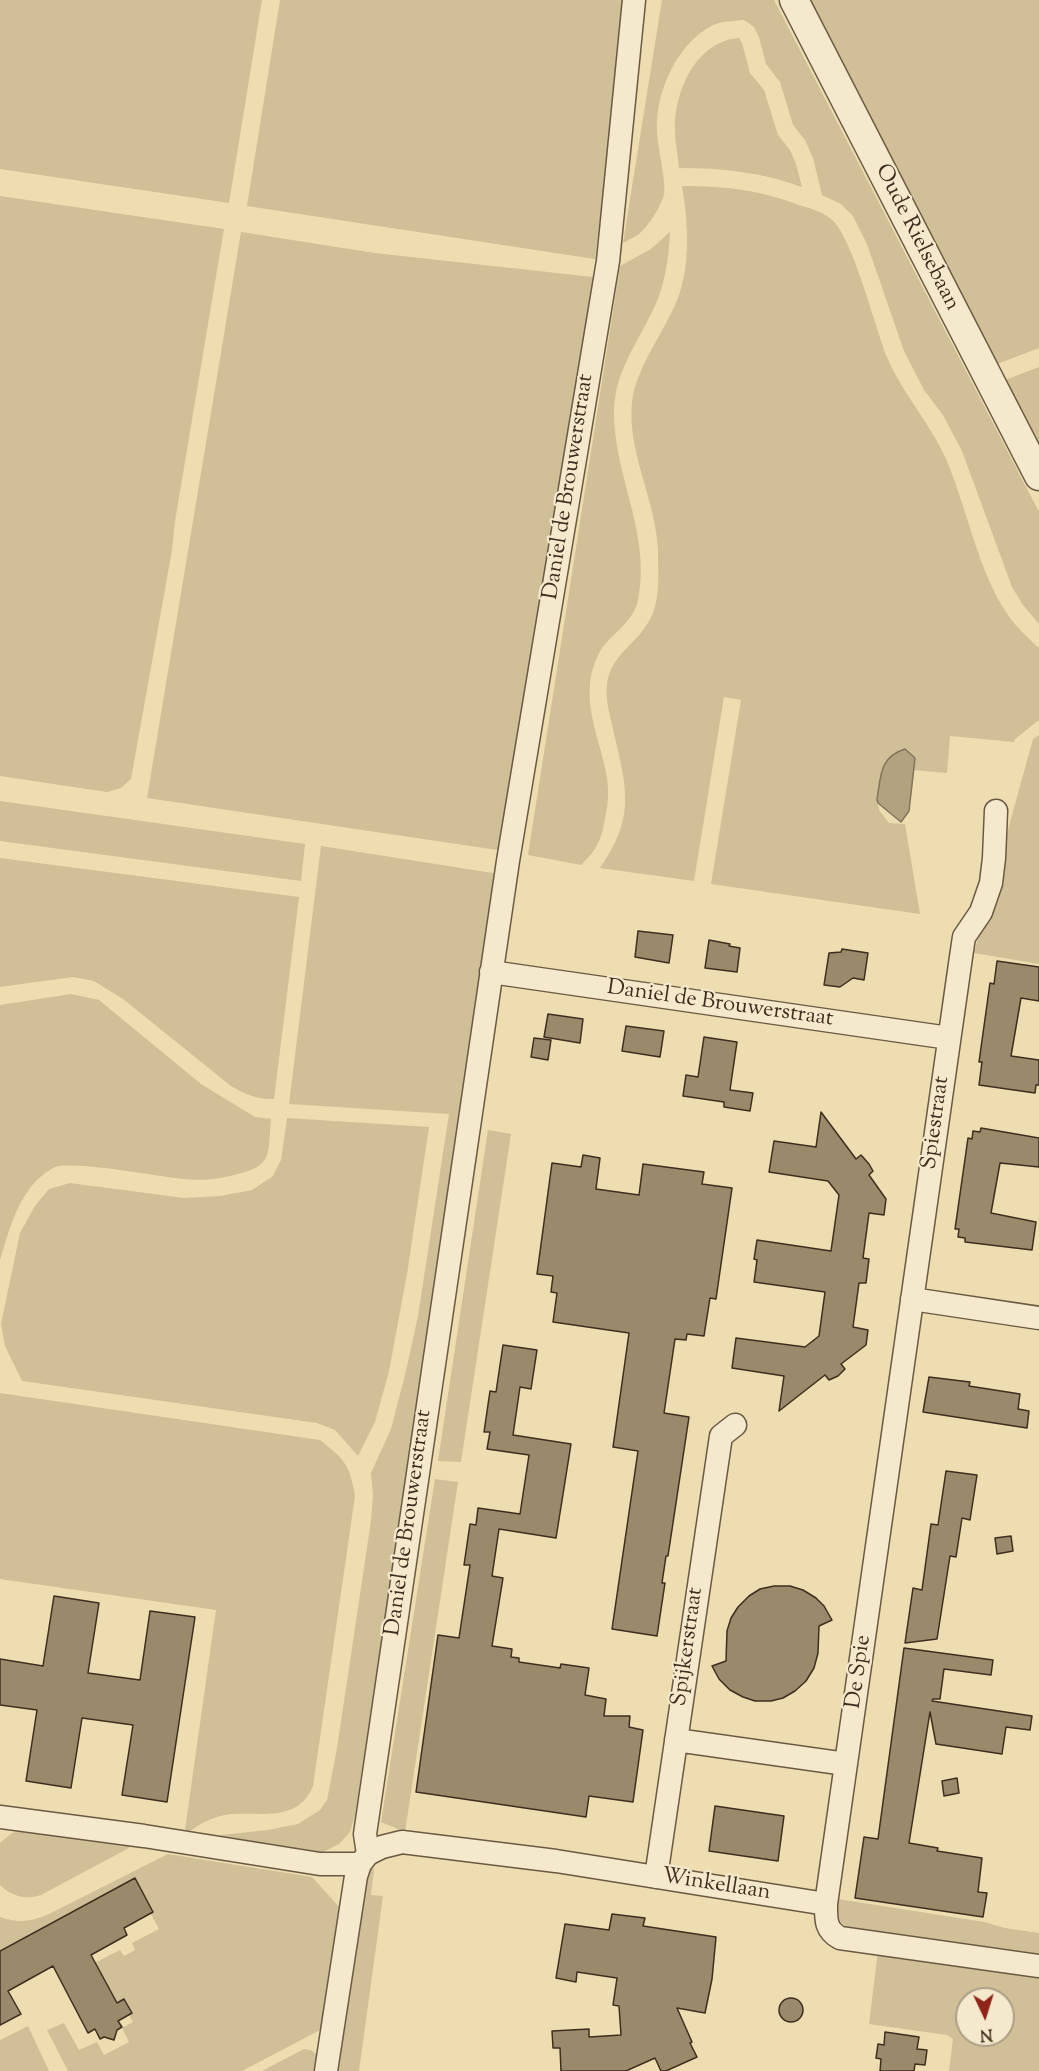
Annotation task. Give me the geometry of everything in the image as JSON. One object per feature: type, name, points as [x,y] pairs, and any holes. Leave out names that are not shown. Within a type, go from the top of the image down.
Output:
[{"type":"street","name":"Daniel de Brouwerstraat","points":[[326,2071],[356,1876],[364,1859],[365,1834],[508,861],[608,261],[634,0]]},
{"type":"street","name":"Oude Rielsebaan","points":[[794,0],[1039,476]]},
{"type":"street","name":"Spiestraat","points":[[892,1441],[964,937],[981,912],[991,883],[996,811]]},
{"type":"street","name":"Daniel de Brouwerstraat","points":[[491,972],[949,1038]]},
{"type":"street","points":[[912,1299],[1039,1318]]},
{"type":"street","name":"Spijkerstraat","points":[[656,1876],[721,1436],[735,1425]]},
{"type":"street","name":"De Spie","points":[[826,1904],[892,1441]]},
{"type":"street","points":[[676,1740],[846,1764]]},
{"type":"street","points":[[0,1817],[320,1863],[364,1859]]},
{"type":"street","name":"Winkellaan","points":[[364,1859],[382,1847],[402,1842],[656,1876],[826,1904]]},
{"type":"street","points":[[826,1904],[825,1919],[828,1927],[840,1938],[1039,1966]]},
{"type":"shaded area","points":[[0,0],[262,0],[229,203],[0,169]]},
{"type":"shaded area","points":[[280,0],[626,0],[595,259],[247,206]]},
{"type":"shaded area","points":[[662,0],[774,0],[1039,512],[1039,624],[1012,587],[962,451],[943,415],[924,390],[904,351],[867,244],[853,216],[841,204],[822,195],[813,158],[805,140],[793,125],[780,82],[766,64],[754,27],[744,20],[713,25],[700,33],[679,56],[671,70],[664,86],[657,116],[657,137],[664,195],[647,226],[639,234],[623,243]]},
{"type":"shaded area","points":[[802,0],[1039,0],[1039,348],[992,366]]},
{"type":"shaded area","points":[[739,38],[750,73],[764,90],[778,135],[790,150],[802,187],[742,172],[679,168],[675,135],[676,115],[683,85],[690,71],[711,48],[724,41]]},
{"type":"shaded area","points":[[682,186],[729,188],[772,196],[821,213],[839,228],[855,262],[893,370],[946,459],[981,560],[998,598],[1011,619],[1039,648],[1039,720],[1014,742],[950,736],[947,773],[913,770],[915,758],[877,799],[879,810],[889,823],[905,824],[920,914],[711,884],[741,700],[724,697],[694,881],[600,868],[619,832],[624,816],[625,800],[622,768],[607,702],[609,674],[619,657],[649,621],[657,596],[656,531],[634,440],[632,402],[639,376],[672,311],[682,285],[687,242]]},
{"type":"shaded area","points":[[0,196],[224,229],[172,550],[131,779],[121,788],[107,792],[0,776]]},
{"type":"shaded area","points":[[241,232],[375,253],[593,277],[504,851],[147,798]]},
{"type":"shaded area","points":[[670,232],[665,276],[661,290],[623,370],[615,398],[614,423],[617,448],[640,548],[641,574],[636,607],[603,647],[592,674],[591,708],[605,766],[608,798],[600,838],[591,855],[581,865],[528,855],[620,266],[651,249]]},
{"type":"shaded area","points":[[1039,367],[1039,456],[1000,382]]},
{"type":"shaded area","points":[[1039,735],[1039,964],[974,953],[1033,739]]},
{"type":"shaded area","points":[[905,749],[915,758],[909,811],[901,822],[878,803],[877,799],[886,763],[890,757]]},
{"type":"shaded area","points":[[0,801],[305,844],[301,881],[0,841]]},
{"type":"shaded area","points":[[321,846],[499,874],[355,1815],[350,1832],[339,1844],[321,1853],[301,1853],[212,1841],[221,1835],[298,1824],[320,1810],[327,1800],[371,1521],[373,1495],[371,1473],[391,1429],[418,1316],[449,1114],[289,1104]]},
{"type":"shaded area","points":[[0,858],[299,897],[274,1099],[252,1096],[231,1086],[123,999],[94,981],[73,977],[0,987]]},
{"type":"shaded area","points":[[71,994],[99,1000],[201,1084],[255,1117],[271,1119],[267,1155],[262,1163],[251,1170],[204,1180],[95,1167],[53,1168],[32,1185],[24,1196],[12,1221],[0,1260],[0,1005]]},
{"type":"shaded area","points":[[287,1118],[429,1127],[407,1274],[389,1371],[375,1422],[358,1456],[335,1430],[317,1423],[22,1381],[5,1346],[1,1324],[20,1233],[35,1206],[49,1189],[70,1183],[184,1198],[220,1196],[252,1190],[273,1176],[281,1160]]},
{"type":"shaded area","points":[[488,1130],[511,1134],[461,1462],[438,1461]]},
{"type":"shaded area","points":[[0,1393],[320,1440],[341,1458],[351,1477],[355,1496],[313,1786],[306,1798],[297,1806],[275,1813],[219,1816],[193,1829],[184,1837],[216,1610],[0,1579]]},
{"type":"shaded area","points":[[435,1479],[458,1482],[405,1832],[381,1822]]},
{"type":"shaded area","points":[[33,1828],[128,1843],[129,1848],[41,1895],[19,1896],[0,1885],[0,1843],[12,1833]]},
{"type":"shaded area","points":[[168,1854],[312,1877],[342,1910],[322,2029],[242,2071],[68,2071],[47,2030],[64,2023],[79,2050],[97,2042],[104,2055],[129,2042],[122,2028],[133,2022],[127,2011],[120,2014],[83,1969],[120,1950],[124,1956],[135,1950],[132,1943],[159,1929],[138,1890],[0,1963],[0,1917],[18,1921],[47,1915]]},
{"type":"shaded area","points":[[368,1868],[374,1869],[371,1895],[383,1896],[359,2071],[334,2071]]},
{"type":"shaded area","points":[[838,1899],[1039,1933],[1039,1954],[838,1926],[836,1920]]},
{"type":"shaded area","points":[[878,1951],[1039,1972],[1039,2071],[949,2071],[953,2039],[947,2035],[869,2024]]},
{"type":"shaded area","points":[[28,2026],[49,2071],[0,2071],[0,2040]]},
{"type":"shaded area","points":[[304,2049],[316,2054],[316,2071],[262,2071]]},
{"type":"building","points":[[638,931],[673,935],[669,963],[635,957]]},
{"type":"building","points":[[709,940],[740,948],[737,972],[705,968]]},
{"type":"building","points":[[842,949],[868,953],[864,980],[853,978],[840,987],[824,985],[829,953],[841,952]]},
{"type":"building","points":[[997,961],[1039,967],[1039,1001],[1021,998],[1011,1056],[1039,1060],[1039,1085],[1036,1085],[1035,1093],[979,1085],[982,1062],[979,1062],[990,983],[994,984]]},
{"type":"building","points":[[548,1014],[583,1019],[580,1043],[544,1037]]},
{"type":"building","points":[[626,1026],[664,1031],[660,1057],[622,1051]]},
{"type":"building","points":[[704,1037],[737,1042],[730,1090],[753,1093],[750,1111],[724,1107],[724,1102],[683,1096],[686,1075],[698,1077]]},
{"type":"building","points":[[534,1038],[551,1040],[548,1060],[531,1057]]},
{"type":"building","points":[[821,1112],[856,1159],[861,1155],[869,1164],[873,1171],[869,1175],[886,1199],[884,1215],[869,1213],[863,1258],[869,1259],[866,1283],[859,1283],[853,1327],[868,1330],[866,1345],[841,1364],[845,1369],[838,1376],[829,1380],[825,1375],[779,1411],[784,1376],[732,1368],[736,1338],[805,1347],[819,1336],[825,1292],[754,1282],[757,1260],[754,1259],[757,1240],[831,1251],[839,1195],[828,1181],[769,1172],[774,1141],[816,1147]]},
{"type":"building","points":[[981,1128],[1039,1138],[1039,1167],[1000,1163],[991,1213],[1036,1222],[1032,1250],[965,1242],[965,1238],[958,1237],[959,1229],[955,1229],[968,1138],[972,1139],[973,1131],[980,1132]]},
{"type":"building","points":[[583,1155],[600,1158],[596,1189],[639,1195],[643,1164],[704,1172],[702,1184],[732,1188],[716,1299],[710,1298],[704,1336],[687,1334],[686,1340],[675,1339],[664,1413],[689,1417],[662,1583],[665,1583],[657,1636],[612,1629],[638,1451],[613,1447],[629,1333],[553,1322],[557,1293],[551,1292],[553,1276],[537,1274],[552,1163],[581,1167]]},
{"type":"building","points":[[503,1345],[537,1350],[531,1389],[520,1387],[513,1435],[571,1444],[556,1538],[499,1529],[492,1576],[503,1578],[492,1646],[512,1649],[511,1657],[519,1658],[519,1662],[560,1668],[561,1664],[589,1668],[585,1695],[606,1699],[604,1716],[630,1716],[629,1727],[643,1730],[633,1802],[589,1796],[586,1817],[416,1792],[438,1635],[459,1638],[470,1565],[464,1565],[470,1524],[476,1525],[478,1508],[520,1514],[529,1455],[487,1449],[490,1432],[484,1432],[490,1391],[496,1392]]},
{"type":"building","points":[[929,1377],[970,1382],[969,1386],[1020,1394],[1018,1409],[1029,1411],[1027,1428],[923,1412]]},
{"type":"building","points":[[946,1471],[977,1475],[970,1520],[962,1518],[956,1557],[950,1556],[937,1639],[905,1643],[913,1588],[922,1590],[931,1524],[938,1525]]},
{"type":"building","points":[[1011,1536],[1013,1551],[997,1554],[995,1538]]},
{"type":"building","points":[[790,1586],[803,1590],[824,1606],[832,1620],[819,1626],[818,1653],[814,1668],[806,1681],[783,1698],[755,1701],[730,1690],[719,1679],[712,1666],[726,1661],[727,1631],[738,1607],[760,1589]]},
{"type":"building","points":[[54,1596],[99,1603],[88,1673],[140,1680],[150,1611],[195,1617],[167,1802],[122,1795],[133,1725],[82,1718],[71,1788],[26,1781],[37,1710],[0,1705],[0,1659],[43,1666]]},
{"type":"building","points":[[904,1648],[993,1660],[991,1675],[944,1669],[940,1699],[932,1701],[1032,1716],[1030,1730],[1006,1727],[1002,1754],[936,1744],[930,1712],[909,1843],[938,1848],[937,1851],[982,1858],[978,1892],[987,1893],[983,1917],[855,1898],[864,1837],[878,1839]]},
{"type":"building","points":[[957,1778],[959,1793],[944,1796],[942,1781]]},
{"type":"building","points":[[715,1806],[784,1816],[778,1861],[709,1851]]},
{"type":"building","points":[[135,1878],[153,1912],[124,1928],[127,1935],[91,1955],[117,2003],[124,1999],[132,2013],[118,2021],[122,2027],[117,2030],[114,2040],[104,2037],[100,2039],[95,2029],[88,2033],[53,1966],[8,1991],[21,2014],[0,2025],[0,1951]]},
{"type":"building","points":[[612,1914],[645,1918],[643,1926],[716,1937],[712,1979],[705,2013],[677,2008],[697,2057],[666,2071],[661,2071],[655,2058],[626,2071],[561,2071],[560,2048],[553,2048],[552,2031],[589,2029],[589,2037],[621,2035],[619,2006],[613,2005],[617,1978],[577,1972],[576,1982],[556,1978],[565,1924],[609,1930]]},
{"type":"building","points":[[791,1998],[800,2001],[803,2010],[800,2019],[791,2022],[782,2019],[779,2010],[782,2001]]},
{"type":"building","points":[[885,2032],[919,2037],[917,2049],[927,2050],[925,2065],[915,2064],[914,2071],[880,2071],[881,2059],[876,2058],[878,2044],[884,2045]]}]
